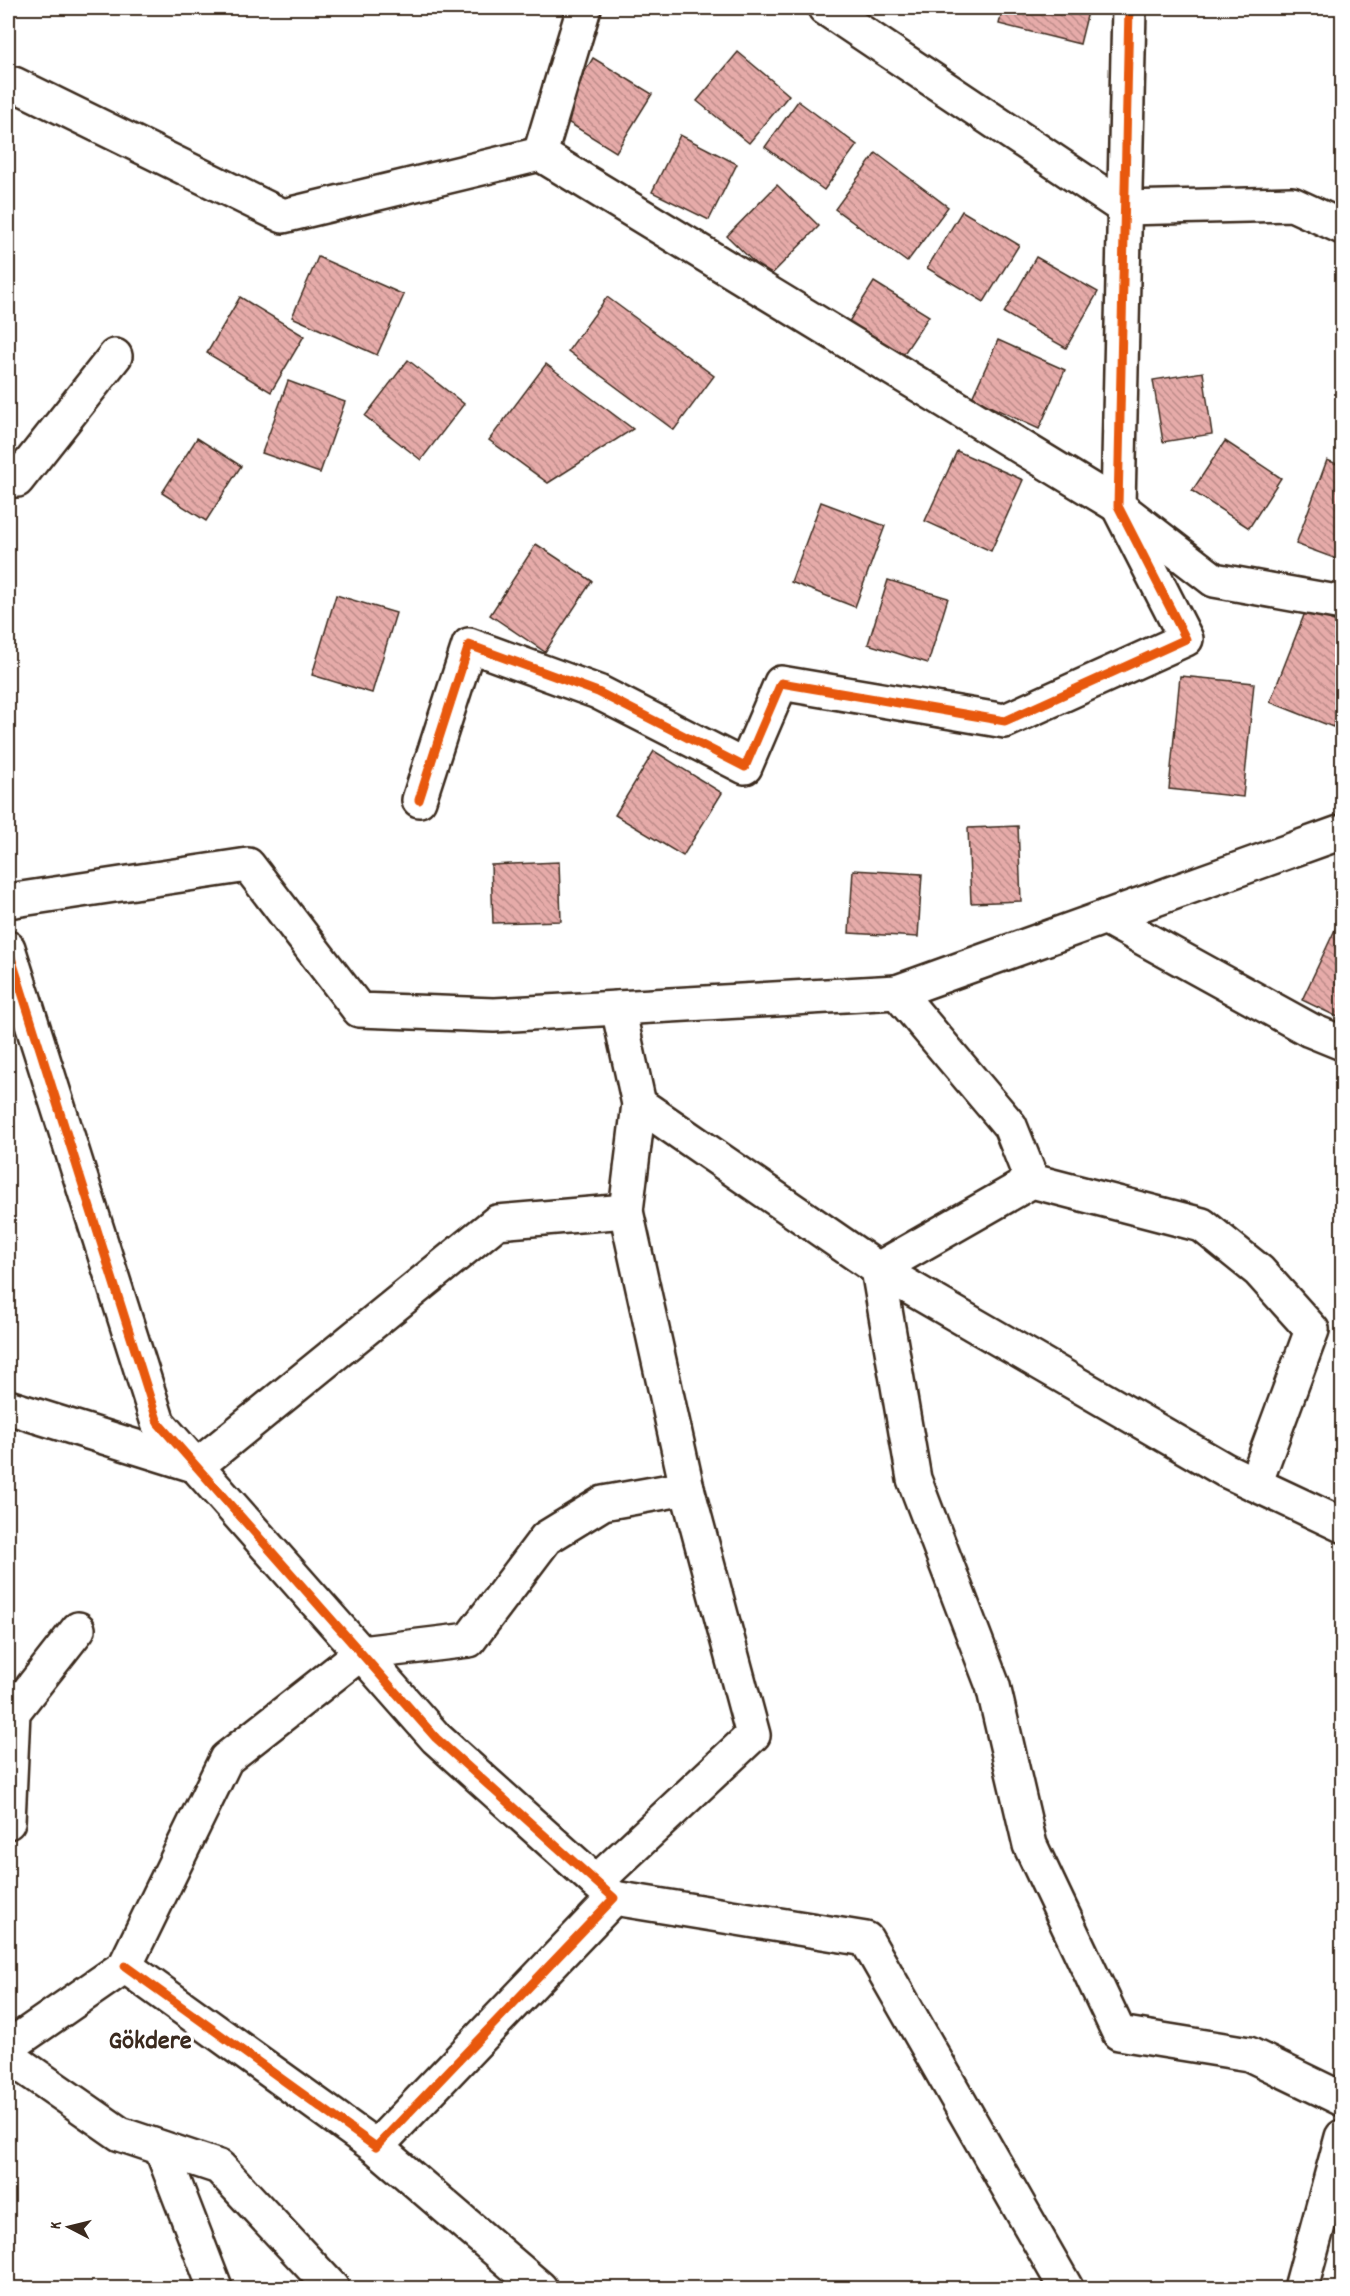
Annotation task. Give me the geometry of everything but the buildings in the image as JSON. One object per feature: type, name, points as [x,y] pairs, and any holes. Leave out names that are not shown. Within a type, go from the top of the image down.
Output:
[{"type":"street","points":[[540,154],[584,8]]},
{"type":"street","points":[[825,8],[1124,208],[1292,204],[1342,227]]},
{"type":"street","points":[[419,800],[469,645],[598,692],[745,767],[781,683],[1005,721],[1186,639],[1118,506],[1129,8]]},
{"type":"street","points":[[8,85],[14,84],[283,216],[540,154],[1118,506],[1215,580],[1342,603]]},
{"type":"street","points":[[8,479],[17,480],[115,356]]},
{"type":"street","points":[[8,901],[248,865],[359,1010],[494,1016],[897,992],[1342,832]]},
{"type":"street","points":[[1105,917],[1310,1030],[1342,1043]]},
{"type":"street","points":[[8,948],[158,1423],[436,1738],[605,1890],[866,1939],[1066,2289]]},
{"type":"street","points":[[897,992],[1010,1126],[1032,1181]]},
{"type":"street","points":[[376,2147],[605,1890],[753,1735],[687,1488],[626,1211],[639,1104],[618,1008]]},
{"type":"street","points":[[639,1104],[878,1269],[1225,1470],[1342,1525]]},
{"type":"street","points":[[878,1269],[1032,1181],[1203,1225],[1259,1271],[1312,1330],[1255,1484]]},
{"type":"street","points":[[197,1466],[497,1222],[626,1211]]},
{"type":"street","points":[[878,1269],[914,1479],[993,1686],[1030,1845],[1119,2033],[1249,2054],[1342,2099]]},
{"type":"street","points":[[8,1407],[197,1466]]},
{"type":"street","points":[[8,2047],[125,1966],[226,1759],[362,1653],[469,1640],[546,1538],[603,1503],[687,1488]]},
{"type":"street","points":[[8,1822],[13,1712],[78,1629]]},
{"type":"street","points":[[125,1966],[376,2147],[540,2289]]},
{"type":"street","points":[[8,2056],[120,2134],[219,2168],[332,2289]]},
{"type":"street","points":[[1301,2289],[1342,2137]]},
{"type":"street","points":[[161,2148],[215,2289]]},
{"type":"cycle path","points":[[419,800],[469,645],[598,692],[745,767],[781,683],[1005,721],[1186,639],[1118,506],[1129,8]]},
{"type":"cycle path","points":[[8,948],[158,1423],[436,1738],[614,1898],[376,2147],[125,1966]]},
{"type":"district","name":"Gökdere","points":[[150,2042]]}]
